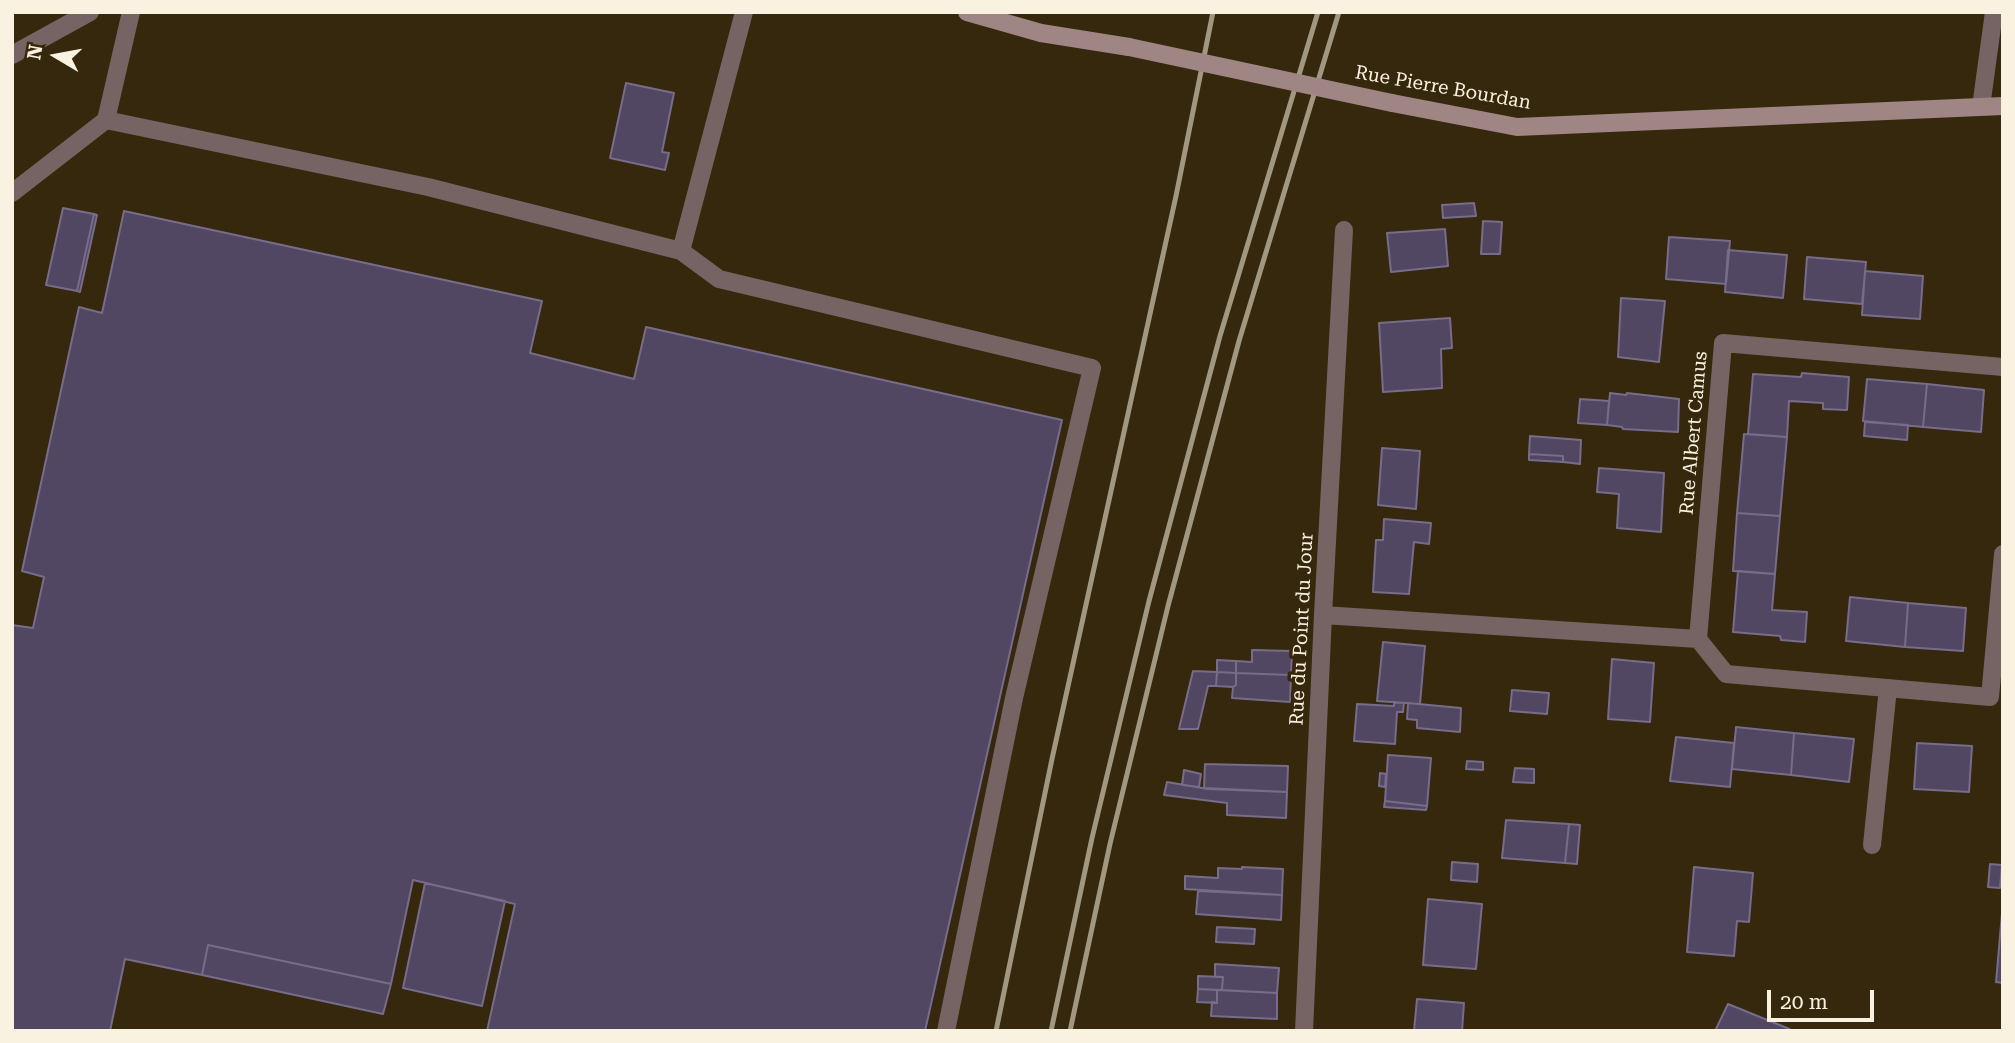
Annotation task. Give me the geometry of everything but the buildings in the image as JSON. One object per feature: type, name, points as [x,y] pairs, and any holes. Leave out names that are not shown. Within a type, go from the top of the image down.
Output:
[{"type":"street","points":[[12,55],[90,12]]},
{"type":"street","points":[[12,193],[106,120],[131,12]]},
{"type":"street","points":[[681,251],[744,12]]},
{"type":"street","name":"Rue Pierre Bourdan","points":[[967,12],[1041,33],[1129,47],[1517,127],[2003,106]]},
{"type":"street","points":[[1981,107],[1994,12]]},
{"type":"street","points":[[106,120],[428,187],[681,251],[719,279],[1092,368],[1014,698],[946,1031]]},
{"type":"street","name":"Rue du Point du Jour","points":[[1304,1031],[1344,230]]},
{"type":"street","name":"Rue Albert Camus","points":[[1698,639],[1723,343],[2003,367]]},
{"type":"street","points":[[1323,615],[1698,639],[1726,674],[1990,696],[2003,554]]},
{"type":"street","points":[[1872,845],[1888,688]]},
{"type":"railway","points":[[996,1031],[1052,759],[1176,196],[1213,12]]},
{"type":"railway","points":[[1051,1031],[1092,838],[1149,601],[1220,336],[1318,12]]},
{"type":"railway","points":[[1070,1031],[1110,844],[1168,606],[1239,341],[1339,12]]}]
